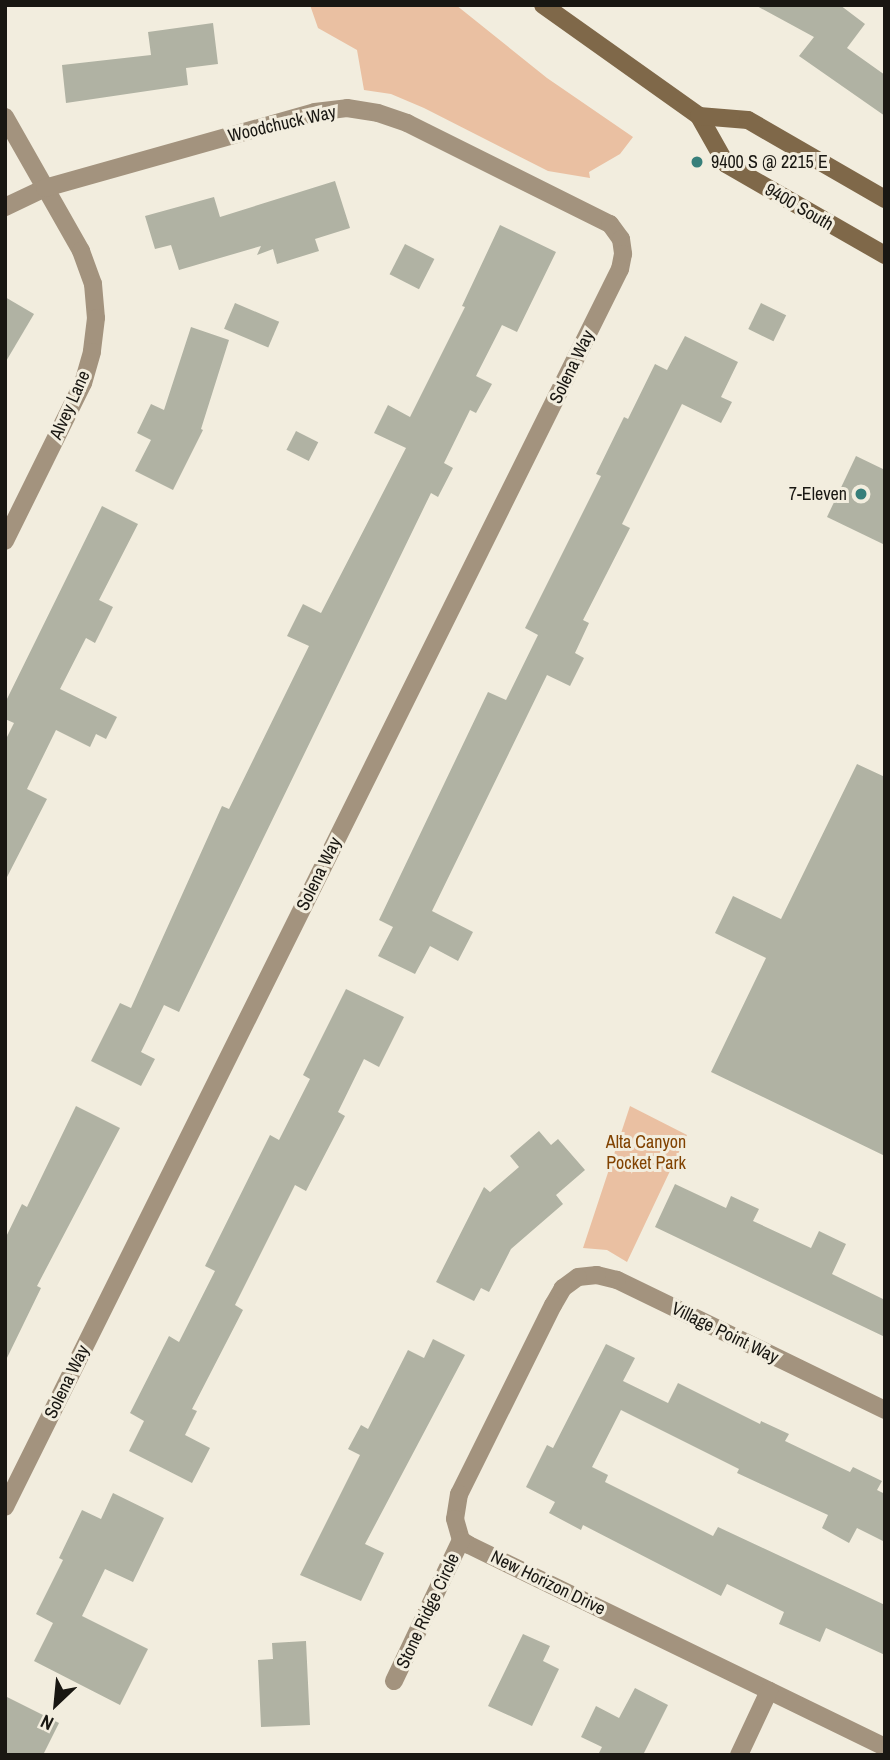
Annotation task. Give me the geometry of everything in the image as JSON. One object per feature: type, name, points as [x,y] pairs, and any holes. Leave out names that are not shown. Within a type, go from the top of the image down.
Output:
[{"type":"main road","name":"9400 South","points":[[543,5],[699,116],[726,164],[885,255]]},
{"type":"main road","points":[[699,116],[748,120],[885,200]]},
{"type":"street","name":"Woodchuck Way","points":[[5,207],[45,188],[315,112],[347,108],[378,113],[407,123],[610,223],[621,239]]},
{"type":"street","name":"Alvey Lane","points":[[5,117],[45,188],[67,220],[93,284],[96,318],[83,383],[5,541]]},
{"type":"street","name":"Solena Way","points":[[5,1507],[620,269],[621,239]]},
{"type":"street","name":"Village Point Way","points":[[461,1540],[455,1519],[459,1494],[564,1288],[578,1277],[597,1275],[617,1280],[885,1410]]},
{"type":"street","name":"Stone Ridge Circle","points":[[394,1681],[461,1540]]},
{"type":"street","name":"New Horizon Drive","points":[[461,1540],[885,1747]]},
{"type":"street","points":[[739,1755],[769,1691]]},
{"type":"green space","points":[[310,5],[456,5],[547,78],[633,137],[620,154],[589,172],[590,178],[548,171],[424,108],[391,94],[364,90],[357,50],[318,28]]},
{"type":"green space","name":"Alta Canyon Pocket Park","points":[[630,1106],[687,1135],[627,1262],[607,1250],[583,1248]]},
{"type":"building","points":[[755,5],[840,5],[865,24],[847,48],[885,75],[885,116],[799,56],[814,37]]},
{"type":"building","points":[[213,23],[218,64],[186,68],[188,85],[66,103],[62,65],[151,55],[148,32]]},
{"type":"building","points":[[335,181],[350,228],[315,239],[319,251],[277,264],[273,249],[257,255],[261,246],[179,270],[171,245],[155,249],[145,216],[214,197],[220,217]]},
{"type":"building","points":[[500,225],[556,252],[517,332],[502,325],[476,376],[492,384],[476,413],[470,410],[444,463],[453,468],[438,497],[431,493],[179,1012],[164,1005],[141,1052],[155,1059],[141,1086],[91,1061],[120,1003],[131,1008],[222,806],[229,809],[309,646],[287,636],[303,604],[321,613],[406,448],[374,433],[388,405],[410,417],[465,307],[462,306]]},
{"type":"building","points":[[405,244],[434,259],[419,289],[390,274]]},
{"type":"building","points":[[5,297],[34,314],[5,363]]},
{"type":"building","points":[[235,303],[279,322],[268,348],[224,329]]},
{"type":"building","points":[[761,303],[786,315],[773,341],[748,329]]},
{"type":"building","points":[[191,327],[229,340],[201,429],[203,430],[173,490],[135,471],[151,440],[137,433],[151,404],[164,410]]},
{"type":"building","points":[[685,336],[738,362],[721,397],[732,402],[721,423],[682,404],[622,524],[630,528],[583,620],[589,623],[575,653],[584,658],[570,686],[547,675],[432,911],[473,932],[458,961],[430,946],[415,974],[378,956],[393,927],[379,920],[488,692],[506,700],[538,635],[525,628],[601,476],[596,474],[624,417],[628,419],[655,364],[667,370]]},
{"type":"building","points":[[296,431],[318,442],[309,461],[286,450]]},
{"type":"building","name":"7-Eleven","points":[[856,456],[885,470],[885,545],[827,517]]},
{"type":"building","points":[[102,506],[138,524],[99,600],[113,607],[95,643],[86,638],[60,689],[117,717],[106,739],[96,734],[90,747],[56,730],[27,789],[47,799],[5,881],[5,741],[14,723],[5,719],[5,703]]},
{"type":"building","points":[[857,764],[885,777],[885,1156],[711,1072],[766,958],[715,933],[733,896],[781,919]]},
{"type":"building","points":[[346,989],[404,1017],[379,1067],[364,1059],[338,1112],[345,1116],[306,1191],[295,1185],[235,1305],[243,1310],[192,1409],[197,1411],[185,1435],[210,1448],[192,1483],[129,1451],[144,1421],[130,1413],[169,1336],[179,1342],[215,1271],[205,1266],[270,1135],[279,1140],[310,1079],[303,1075]]},
{"type":"building","points":[[76,1106],[120,1128],[37,1286],[41,1288],[5,1362],[5,1239],[22,1204],[27,1207]]},
{"type":"building","points":[[539,1131],[551,1145],[558,1139],[585,1170],[556,1195],[563,1204],[511,1249],[489,1292],[481,1288],[474,1301],[436,1282],[484,1187],[490,1192],[519,1167],[510,1156]]},
{"type":"building","points":[[675,1184],[726,1208],[731,1196],[759,1209],[753,1221],[811,1248],[819,1231],[846,1244],[832,1274],[885,1300],[885,1337],[655,1227]]},
{"type":"building","points":[[433,1339],[465,1355],[365,1544],[384,1553],[361,1601],[300,1575],[360,1455],[348,1449],[361,1425],[368,1429],[408,1350],[424,1358]]},
{"type":"building","points":[[606,1344],[635,1358],[623,1381],[668,1403],[678,1383],[760,1424],[761,1421],[789,1434],[785,1441],[850,1472],[853,1467],[882,1481],[877,1490],[885,1494],[885,1542],[857,1528],[849,1543],[822,1528],[828,1515],[737,1473],[739,1469],[621,1410],[592,1467],[608,1475],[605,1482],[713,1536],[718,1527],[885,1605],[885,1655],[826,1628],[820,1642],[779,1624],[784,1612],[727,1584],[721,1596],[583,1525],[581,1530],[549,1513],[555,1502],[526,1487],[547,1445],[553,1448]]},
{"type":"building","points":[[113,1493],[164,1518],[133,1582],[105,1569],[82,1616],[148,1649],[120,1705],[34,1661],[53,1623],[36,1614],[63,1560],[59,1558],[82,1510],[101,1519]]},
{"type":"building","points":[[523,1634],[550,1646],[543,1661],[559,1669],[532,1726],[488,1706]]},
{"type":"building","points":[[306,1641],[310,1725],[261,1727],[258,1660],[273,1659],[272,1643]]},
{"type":"building","points":[[635,1688],[668,1705],[643,1755],[598,1755],[602,1747],[581,1737],[596,1706],[619,1718]]},
{"type":"building","points":[[5,1696],[59,1723],[43,1755],[5,1755]]},
{"type":"place","name":"9400 S @ 2215 E","points":[[697,162]]},
{"type":"place","name":"7-Eleven","points":[[861,494]]}]
